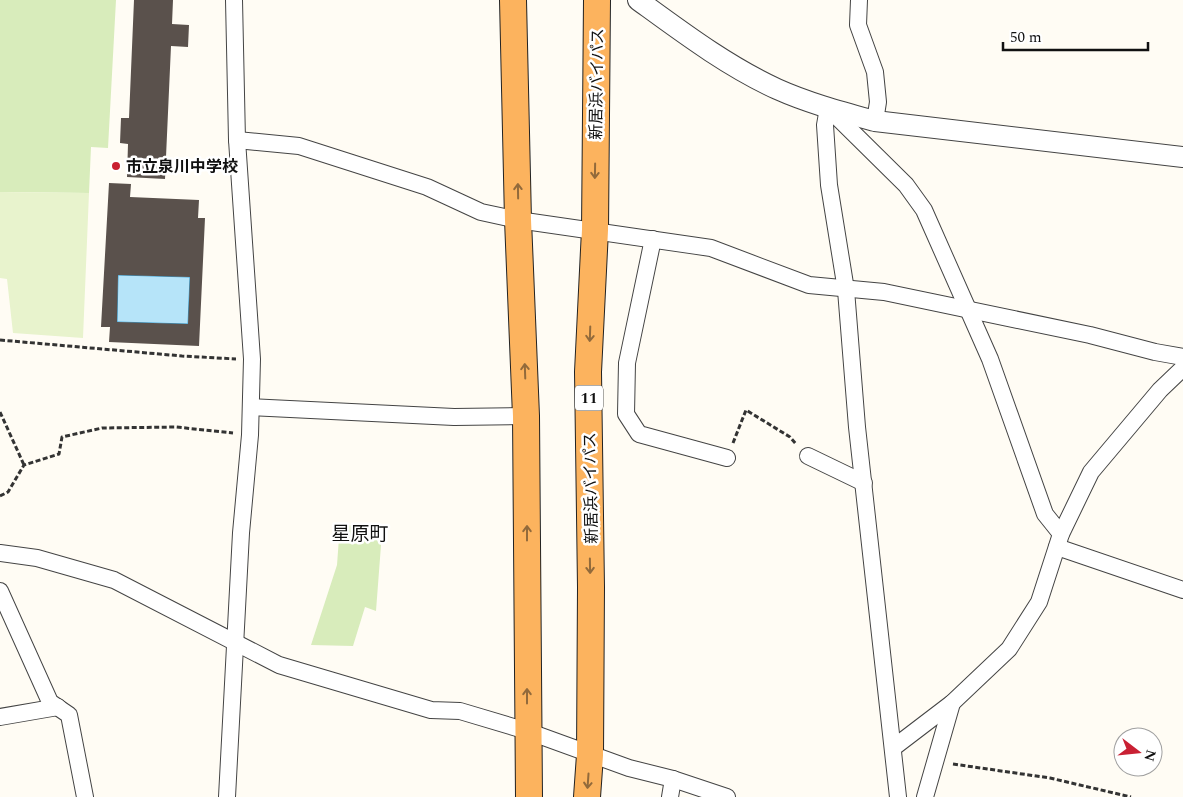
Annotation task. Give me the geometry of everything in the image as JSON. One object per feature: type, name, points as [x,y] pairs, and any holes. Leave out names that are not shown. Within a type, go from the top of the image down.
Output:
[{"type":"highway","points":[[513,0],[518,220],[526,416],[529,797]]},
{"type":"highway","name":"新居浜バイパス","points":[[587,797],[590,754],[588,372],[594,230],[597,0]]},
{"type":"street","points":[[227,797],[241,532],[250,435],[252,359],[237,140],[234,0]]},
{"type":"street","points":[[638,0],[725,62],[777,89],[828,108],[875,121],[1183,157]]},
{"type":"street","points":[[859,0],[858,25],[875,72],[878,102],[875,121]]},
{"type":"street","points":[[828,108],[825,125],[829,185],[846,290],[864,483],[898,797]]},
{"type":"street","points":[[828,108],[906,185],[924,210],[990,359],[1045,514],[1059,540],[1183,590]]},
{"type":"street","points":[[237,140],[299,146],[426,187],[481,212],[518,220],[711,248],[809,285],[846,290],[884,292],[1090,334],[1155,352],[1183,357]]},
{"type":"street","points":[[653,240],[627,362],[626,414],[639,434],[727,458]]},
{"type":"street","points":[[893,748],[952,703],[1008,649],[1039,602],[1059,540],[1090,472],[1160,390],[1183,368]]},
{"type":"street","points":[[251,407],[454,417],[526,416]]},
{"type":"street","points":[[808,456],[864,483]]},
{"type":"street","points":[[0,553],[37,558],[114,580],[279,665],[431,710],[460,711],[527,731],[629,768],[673,779],[726,797]]},
{"type":"street","points":[[0,591],[50,702],[69,715],[85,797]]},
{"type":"street","points":[[925,797],[952,703]]},
{"type":"street","points":[[0,717],[58,707]]},
{"type":"street","points":[[670,797],[673,779]]},
{"type":"path","points":[[0,340],[182,356],[252,359]]},
{"type":"path","points":[[727,458],[746,410],[790,437],[808,456]]},
{"type":"path","points":[[0,412],[24,465]]},
{"type":"path","points":[[0,496],[8,492],[24,465],[59,454],[62,437],[102,428],[176,427],[250,435]]},
{"type":"path","points":[[936,761],[1050,778],[1131,797]]},
{"type":"green space","points":[[0,0],[116,0],[108,148],[91,147],[89,193],[0,192]]},
{"type":"green space","points":[[0,192],[89,193],[83,338],[13,333],[7,279],[0,278]]},
{"type":"green space","points":[[340,524],[368,528],[381,545],[376,611],[365,607],[353,646],[311,645],[337,565]]},
{"type":"water","points":[[118,275],[190,277],[188,324],[117,322]]},
{"type":"building","points":[[134,0],[173,0],[172,24],[189,25],[188,47],[171,46],[165,179],[127,177],[128,144],[120,143],[121,118],[129,118]]},
{"type":"building","points":[[109,183],[131,184],[130,197],[199,200],[198,218],[205,218],[199,346],[109,342],[110,327],[101,327]],"holes":[[[118,275],[190,277],[188,324],[117,322]]]},
{"type":"place","name":"市立泉川中学校","points":[[116,166]]},
{"type":"district","name":"星原町","points":[[360,533]]}]
